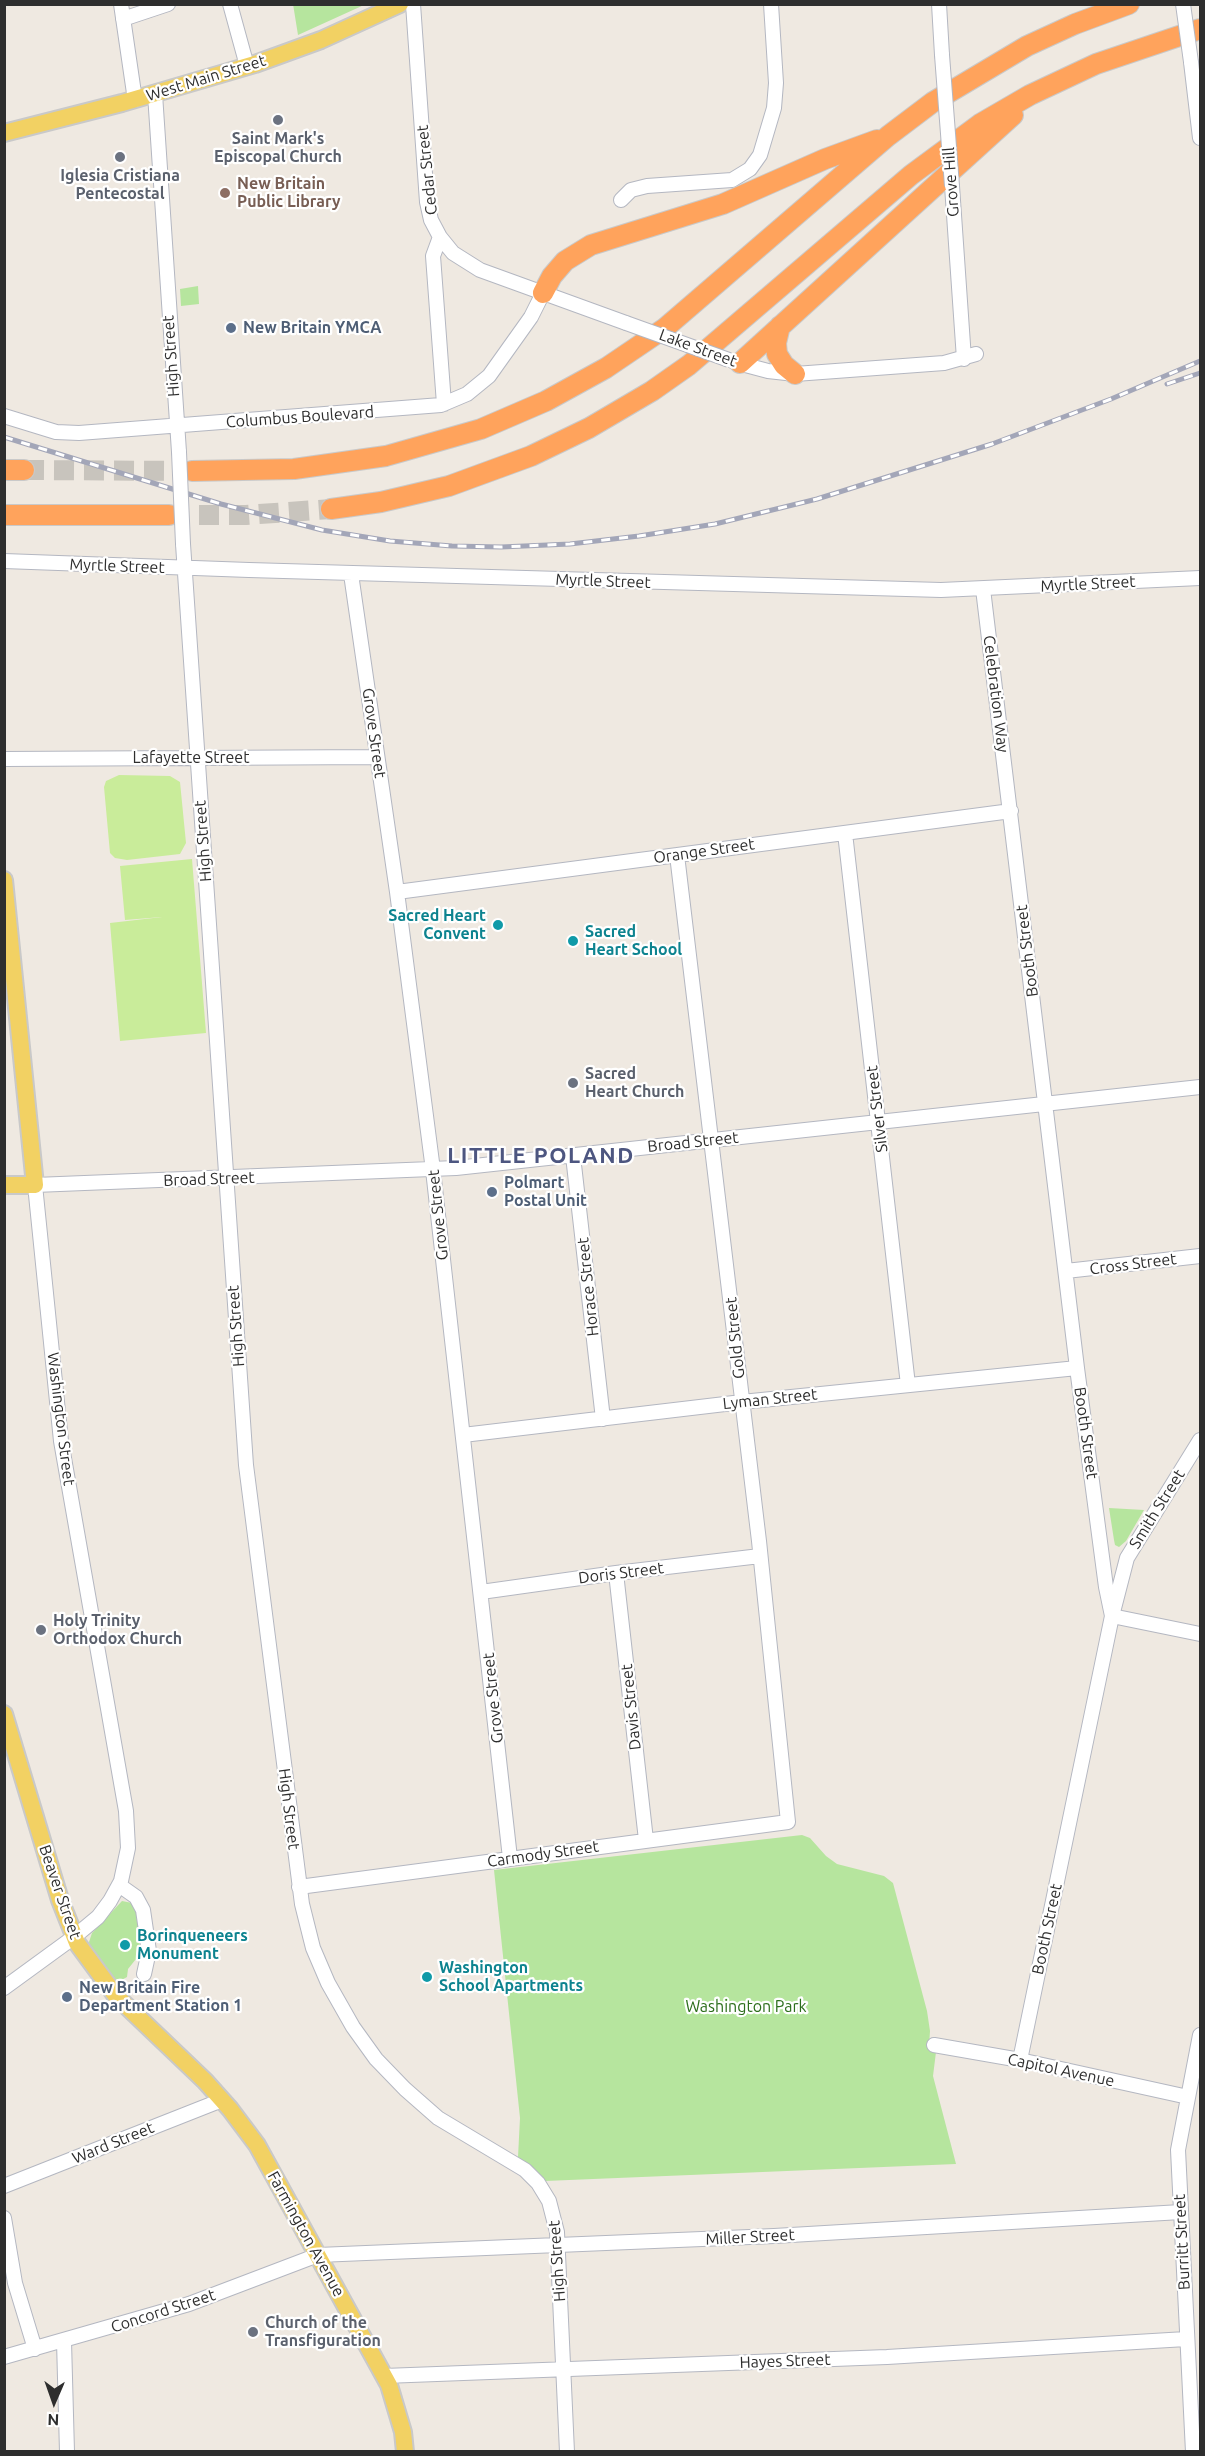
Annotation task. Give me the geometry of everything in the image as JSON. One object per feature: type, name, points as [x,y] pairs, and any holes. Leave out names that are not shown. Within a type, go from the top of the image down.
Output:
[{"type":"highway","points":[[192,471],[294,469],[386,456],[481,429],[546,401],[606,368],[665,328],[888,136],[943,96],[1014,53],[1065,28],[1129,4]]},
{"type":"highway","points":[[332,509],[403,498],[471,478],[546,449],[614,414],[670,378],[708,349],[925,163],[995,114],[1105,60],[1200,29]]},
{"type":"highway","points":[[734,362],[780,326],[996,129],[1050,85]]},
{"type":"highway","points":[[543,293],[549,279],[565,261],[591,245],[723,204],[825,159],[888,136]]},
{"type":"highway","points":[[780,326],[776,343],[777,354],[795,374]]},
{"type":"highway","points":[[4,515],[169,516]]},
{"type":"main road","name":"West Main Street","points":[[4,133],[135,100],[247,66],[321,40],[400,4]]},
{"type":"main road","name":"Washington Street","points":[[4,880],[35,1185]]},
{"type":"main road","name":"Broad Street","points":[[4,1185],[35,1185]]},
{"type":"main road","name":"Beaver Street","points":[[4,1714],[60,1900],[74,1937],[109,1989],[164,2042]]},
{"type":"main road","name":"Farmington Avenue","points":[[164,2042],[222,2100],[257,2145],[384,2376],[403,2432],[405,2451]]},
{"type":"street","points":[[122,4],[135,100]]},
{"type":"street","points":[[123,19],[168,4]]},
{"type":"street","points":[[230,4],[247,66]]},
{"type":"street","name":"Cedar Street","points":[[413,4],[427,202],[431,220],[440,237],[433,256],[444,404]]},
{"type":"street","points":[[621,200],[631,190],[646,186],[732,180],[750,169],[760,154],[774,108],[776,83],[771,4]]},
{"type":"street","name":"Grove Hill","points":[[939,4],[952,186],[970,356]]},
{"type":"street","points":[[1183,4],[1200,138]]},
{"type":"street","name":"High Street","points":[[155,94],[179,452],[184,568],[247,1477],[299,1887],[306,1923],[319,1962],[339,2004],[387,2072],[427,2109],[461,2133],[519,2165],[536,2180],[552,2208],[558,2244],[567,2451]]},
{"type":"street","name":"Lake Street","points":[[440,237],[453,253],[474,267],[734,362],[768,371],[795,374],[944,363],[970,356]]},
{"type":"street","name":"Columbus Boulevard","points":[[4,416],[67,433],[424,408],[444,404],[467,394],[491,374],[531,317],[543,293]]},
{"type":"street","name":"Myrtle Street","points":[[4,561],[351,574],[924,590],[1200,578]]},
{"type":"street","name":"Grove Street","points":[[351,574],[397,892],[433,1170],[510,1858]]},
{"type":"street","name":"Celebration Way","points":[[983,589],[1010,805]]},
{"type":"street","name":"Lafayette Street","points":[[4,759],[377,756]]},
{"type":"street","name":"Orange Street","points":[[397,892],[845,833],[1010,805]]},
{"type":"street","name":"Booth Street","points":[[1010,805],[1077,1368],[1106,1587],[1112,1616],[1020,2060]]},
{"type":"street","name":"Silver Street","points":[[845,833],[908,1385]]},
{"type":"street","name":"Gold Street","points":[[677,855],[760,1556],[788,1822]]},
{"type":"street","name":"Broad Street","points":[[35,1185],[433,1170],[1200,1087]]},
{"type":"street","name":"Horace Street","points":[[573,1156],[603,1419]]},
{"type":"street","name":"Washington Street","points":[[4,1988],[100,1915],[119,1885],[128,1855],[127,1819],[60,1435],[35,1185]]},
{"type":"street","name":"Cross Street","points":[[1066,1271],[1200,1256]]},
{"type":"street","name":"Lyman Street","points":[[463,1435],[742,1402],[1077,1368]]},
{"type":"street","name":"Smith Street","points":[[1112,1616],[1127,1558],[1200,1440]]},
{"type":"street","name":"Doris Street","points":[[482,1592],[760,1556]]},
{"type":"street","name":"Davis Street","points":[[616,1573],[646,1840]]},
{"type":"street","points":[[1112,1616],[1200,1634]]},
{"type":"street","name":"Carmody Street","points":[[299,1887],[788,1822]]},
{"type":"street","points":[[119,1885],[136,1897],[143,1910],[149,1952],[144,1974]]},
{"type":"street","name":"Burritt Street","points":[[1193,2451],[1178,2150],[1192,2091],[1200,2035]]},
{"type":"street","name":"Capitol Avenue","points":[[934,2045],[1192,2091]]},
{"type":"street","name":"Ward Street","points":[[4,2186],[222,2100]]},
{"type":"street","name":"Miller Street","points":[[318,2255],[786,2235],[1181,2212]]},
{"type":"street","points":[[4,2218],[15,2283],[35,2349]]},
{"type":"street","name":"Concord Street","points":[[4,2357],[189,2304],[318,2255]]},
{"type":"street","name":"Hayes Street","points":[[384,2376],[887,2357],[1186,2339]]},
{"type":"street","points":[[64,2341],[67,2451]]},
{"type":"green space","points":[[293,4],[364,4],[364,5],[298,35]]},
{"type":"green space","points":[[198,286],[199,304],[181,306],[180,289]]},
{"type":"green space","points":[[119,775],[170,776],[180,782],[186,843],[180,854],[127,860],[115,858],[110,853],[104,787],[106,781]]},
{"type":"green space","points":[[192,859],[206,1033],[120,1041],[110,923],[162,917],[125,920],[120,866]]},
{"type":"green space","points":[[1109,1508],[1144,1510],[1126,1541],[1119,1547],[1115,1545]]},
{"type":"green space","name":"Washington Park","points":[[802,1835],[810,1838],[826,1856],[837,1864],[884,1876],[893,1883],[927,2011],[930,2031],[929,2046],[936,2052],[933,2076],[956,2164],[545,2181],[535,2169],[518,2157],[520,2118],[494,1870]]},
{"type":"green space","points":[[122,1901],[132,1903],[137,1911],[143,1945],[140,1954],[128,1969],[127,1977],[116,1983],[90,1947],[89,1942],[92,1933]]},
{"type":"tunnel","points":[[24,470],[192,471]]},
{"type":"tunnel","points":[[169,515],[246,515],[331,509]]},
{"type":"railway","points":[[4,437],[221,504],[322,530],[390,541],[452,546],[501,547],[570,544],[715,524],[817,499],[992,444],[1111,399],[1200,361]]},
{"type":"railway","points":[[1167,384],[1200,373]]},
{"type":"place","name":"Saint Mark's Episcopal Church","points":[[278,120]]},
{"type":"place","name":"Iglesia Cristiana Pentecostal","points":[[120,157]]},
{"type":"place","name":"New Britain Public Library","points":[[225,193]]},
{"type":"place","name":"New Britain YMCA","points":[[231,328]]},
{"type":"place","name":"Sacred Heart Convent","points":[[498,925]]},
{"type":"place","name":"Sacred Heart School","points":[[573,941]]},
{"type":"place","name":"Sacred Heart Church","points":[[573,1083]]},
{"type":"place","name":"Polmart Postal Unit","points":[[492,1192]]},
{"type":"place","name":"Holy Trinity Orthodox Church","points":[[41,1630]]},
{"type":"place","name":"Borinqueneers Monument","points":[[125,1945]]},
{"type":"place","name":"Washington School Apartments","points":[[427,1977]]},
{"type":"place","name":"New Britain Fire Department Station 1","points":[[67,1997]]},
{"type":"place","name":"Church of the Transfiguration","points":[[253,2332]]},
{"type":"district","name":"LITTLE POLAND","points":[[541,1156]]}]
